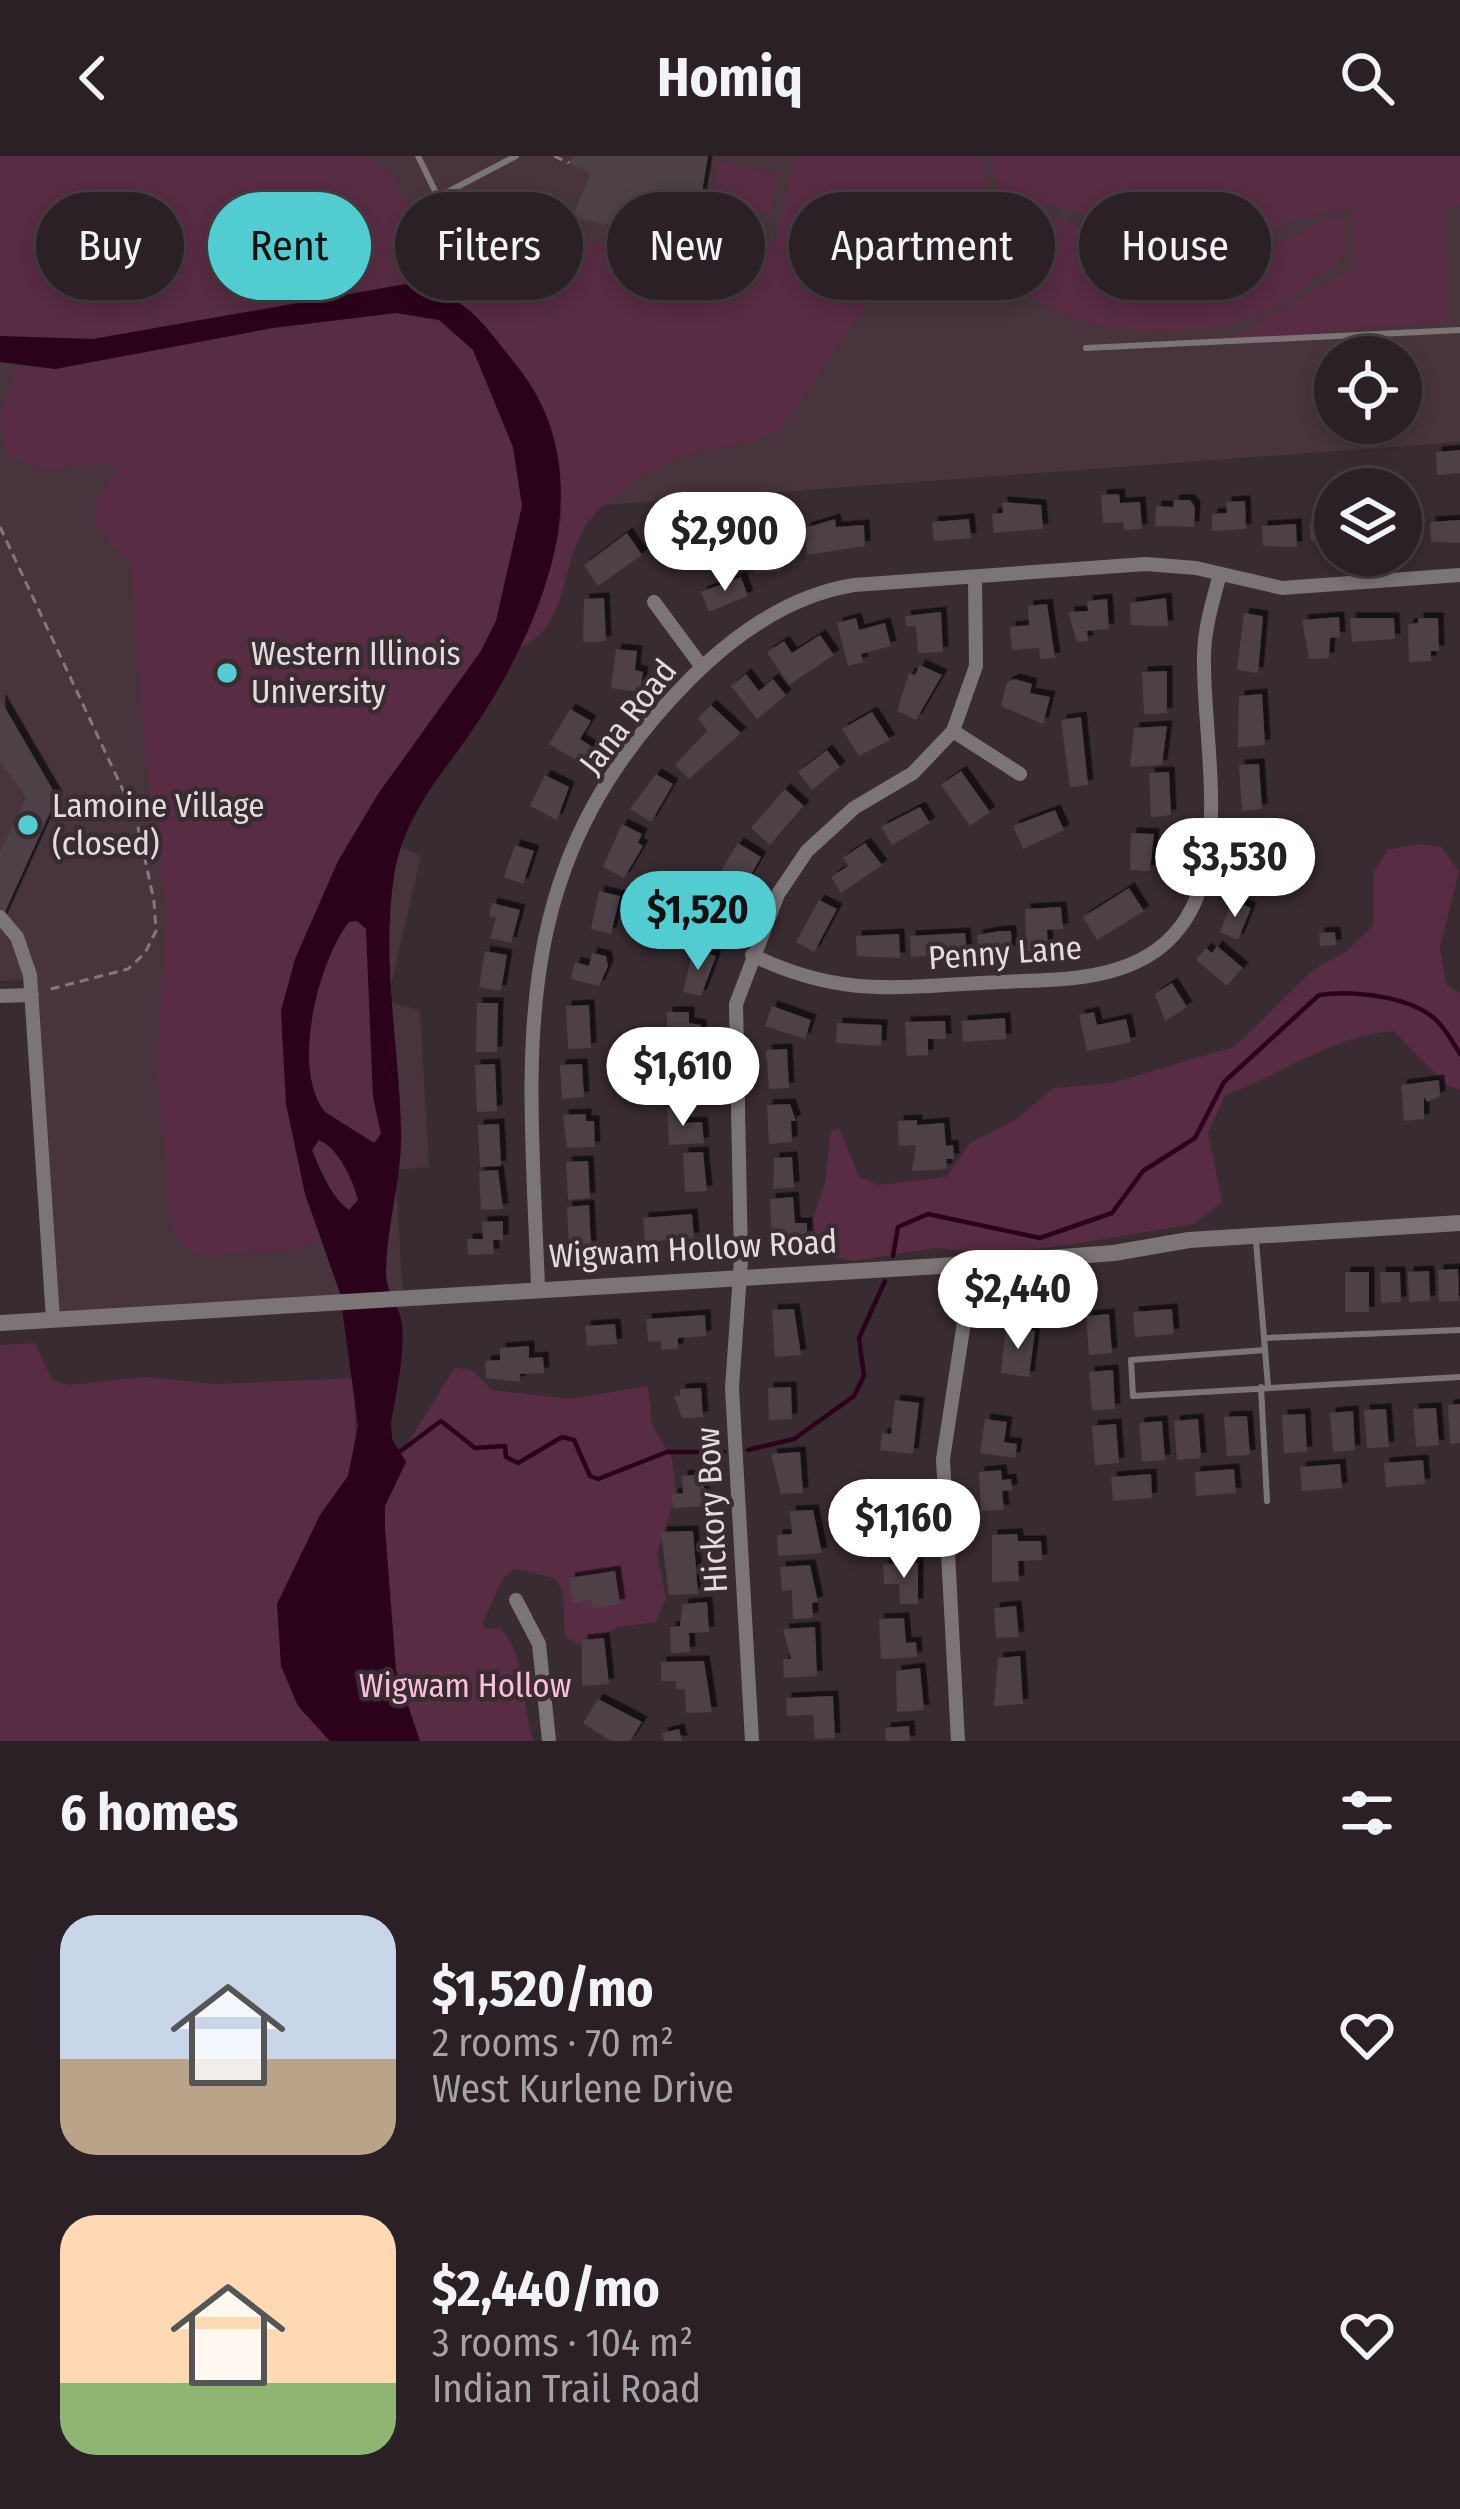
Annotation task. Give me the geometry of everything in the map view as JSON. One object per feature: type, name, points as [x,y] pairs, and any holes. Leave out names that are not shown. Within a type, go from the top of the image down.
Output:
[{"type":"street","name":"Jana Road","points":[[538,1287],[528,1042],[547,923],[603,789],[647,726],[702,667],[760,622],[814,594],[854,585],[1146,564],[1282,588],[1460,575]]},
{"type":"street","name":"Penny Lane","points":[[752,955],[809,981],[847,988],[1055,980],[1132,964],[1173,934],[1192,910],[1210,853],[1204,641],[1220,574]]},
{"type":"street","points":[[975,577],[976,666],[953,731],[1020,774]]},
{"type":"street","points":[[654,602],[702,667]]},
{"type":"street","name":"Hickory Bow","points":[[752,1741],[732,1388],[739,1277],[733,1030],[752,955],[778,894],[807,851],[854,808],[913,772],[953,731]]},
{"type":"street","points":[[0,917],[25,956],[32,994],[53,1319]]},
{"type":"street","points":[[0,996],[32,994]]},
{"type":"street","name":"Wigwam Hollow Road","points":[[0,1323],[973,1264],[1460,1223]]},
{"type":"street","points":[[958,1741],[943,1459],[973,1264]]},
{"type":"street","points":[[516,1600],[539,1644],[549,1741]]},
{"type":"lane","points":[[418,156],[438,197],[516,156]]},
{"type":"lane","points":[[494,156],[499,165]]},
{"type":"lane","points":[[1086,348],[1460,330]]},
{"type":"lane","points":[[1256,1237],[1265,1350],[1267,1501]]},
{"type":"lane","points":[[1264,1338],[1460,1330]]},
{"type":"lane","points":[[1265,1350],[1131,1360],[1133,1396],[1460,1377]]},
{"type":"path","points":[[554,156],[569,163]]},
{"type":"path","points":[[0,526],[136,818],[154,901],[156,931],[146,953],[128,969],[32,994]]},
{"type":"shaded area","name":"Western Illinois University","points":[[0,156],[1460,156],[1460,442],[536,510],[373,835],[421,856],[387,1002],[420,1010],[429,1167],[395,1170],[403,1296],[53,1319],[30,980],[0,981]]},
{"type":"shaded area","points":[[395,286],[395,300],[454,300],[470,312],[517,366],[543,407],[557,450],[561,495],[557,540],[529,629],[485,711],[408,829],[390,908],[401,1147],[386,1273],[403,1336],[392,1439],[406,1462],[385,1506],[385,1528],[396,1670],[420,1741],[330,1741],[298,1706],[281,1666],[277,1604],[320,1515],[348,1476],[358,1426],[340,1293],[305,1194],[286,1104],[281,1011],[295,959],[338,861],[378,794],[481,651],[496,621],[522,506],[513,447],[473,350],[439,320],[396,313],[273,328],[55,369],[0,362],[0,336],[93,339],[315,300],[371,300],[371,290]],"holes":[[[357,921],[366,929],[373,1097],[381,1134],[374,1143],[325,1112],[310,1070],[313,1015],[328,962],[349,922]],[[319,1140],[338,1157],[358,1200],[349,1210],[332,1191],[312,1150]]]},
{"type":"green space","points":[[0,156],[369,156],[396,178],[400,192],[395,192],[395,286],[371,290],[371,192],[208,192],[208,300],[315,300],[93,339],[0,336]]},
{"type":"green space","points":[[795,156],[983,156],[988,192],[789,192],[789,300],[874,300],[774,432],[674,461],[626,487],[599,509],[579,538],[556,611],[534,639],[516,649],[550,569],[562,485],[549,428],[423,300],[583,300],[583,244],[605,244],[607,300],[765,300],[765,250],[777,237]]},
{"type":"green space","points":[[990,156],[1460,156],[1460,206],[1445,208],[1449,322],[1229,341],[1354,266],[1351,211],[1316,214],[1271,229],[1271,192],[1079,192],[1079,211],[1055,206],[1055,192],[998,192]]},
{"type":"green space","points":[[719,162],[778,174],[770,214],[765,213],[765,192],[712,192]]},
{"type":"green space","points":[[1055,217],[1079,226],[1079,300],[1271,300],[1271,245],[1321,223],[1345,221],[1347,252],[1338,262],[1283,304],[1250,319],[1180,331],[1132,330],[1069,316],[1038,300],[1055,300]]},
{"type":"green space","points":[[396,313],[439,320],[473,350],[513,447],[522,506],[496,621],[481,651],[378,794],[295,959],[281,1011],[286,1104],[305,1194],[324,1240],[290,1251],[199,1256],[184,1247],[171,1226],[157,1072],[166,910],[147,774],[130,560],[111,546],[93,520],[96,500],[118,471],[101,464],[51,470],[26,465],[4,452],[0,413],[17,366],[55,369],[273,328]]},
{"type":"green space","points":[[1417,844],[1441,847],[1459,871],[1440,947],[1446,984],[1460,993],[1460,1090],[1446,1085],[1394,1031],[1372,1034],[1225,1095],[1208,1133],[1222,1202],[1194,1224],[992,1254],[936,1248],[853,1261],[818,1253],[813,1219],[825,1183],[831,1131],[840,1129],[859,1177],[879,1185],[946,1177],[970,1143],[1018,1118],[1053,1088],[1112,1083],[1234,1047],[1314,969],[1347,951],[1373,926],[1374,871],[1388,850]]},
{"type":"green space","points":[[357,921],[366,928],[373,1097],[381,1134],[374,1143],[325,1112],[309,1070],[312,1015],[319,987],[338,939],[349,922]]},
{"type":"green space","points":[[319,1140],[338,1157],[352,1183],[358,1200],[349,1210],[333,1194],[312,1150]]},
{"type":"green space","points":[[35,1343],[52,1380],[69,1385],[144,1377],[218,1384],[354,1378],[356,1450],[348,1476],[320,1515],[281,1666],[298,1706],[330,1741],[0,1741],[0,1345]]},
{"type":"green space","name":"Wigwam Hollow","points":[[455,1367],[473,1371],[492,1390],[569,1399],[648,1386],[652,1425],[672,1458],[676,1492],[657,1554],[666,1599],[656,1622],[618,1627],[581,1646],[565,1637],[563,1593],[555,1578],[515,1569],[503,1578],[483,1622],[485,1629],[500,1628],[515,1653],[534,1741],[405,1741],[366,1638],[385,1506],[406,1462],[401,1454]]},
{"type":"building","points":[[573,156],[708,156],[702,192],[607,192],[607,224],[583,220],[583,192],[591,173],[569,163]]},
{"type":"building","points":[[1460,450],[1460,473],[1437,475],[1436,452]]},
{"type":"building","points":[[1119,494],[1120,503],[1140,502],[1142,529],[1124,530],[1123,522],[1103,523],[1101,495]]},
{"type":"building","points":[[1174,500],[1190,500],[1195,507],[1194,527],[1155,526],[1156,506],[1173,507]]},
{"type":"building","points":[[1245,501],[1246,529],[1212,531],[1212,514],[1227,513],[1226,502]]},
{"type":"building","points":[[1002,502],[1041,505],[1043,529],[994,533],[992,514],[1003,513]]},
{"type":"building","points":[[684,510],[685,523],[692,523],[694,561],[681,561],[680,544],[651,546],[650,525],[667,524],[666,511]]},
{"type":"building","points":[[835,519],[836,527],[864,525],[865,546],[807,555],[805,528]]},
{"type":"building","points":[[969,519],[971,538],[934,541],[932,522]]},
{"type":"building","points":[[1460,520],[1460,543],[1431,542],[1430,522]]},
{"type":"building","points":[[1296,524],[1297,547],[1263,546],[1262,526]]},
{"type":"building","points":[[793,532],[794,551],[780,552],[781,571],[755,573],[752,535]]},
{"type":"building","points":[[627,533],[642,555],[598,586],[584,565]]},
{"type":"building","points":[[741,577],[748,596],[709,612],[701,592]]},
{"type":"building","points":[[604,598],[606,641],[583,642],[584,599]]},
{"type":"building","points":[[1166,598],[1168,626],[1131,625],[1130,603]]},
{"type":"building","points":[[1107,599],[1109,629],[1087,631],[1088,641],[1077,642],[1068,612],[1088,611],[1087,601]]},
{"type":"building","points":[[1047,604],[1055,658],[1040,659],[1039,648],[1012,650],[1010,627],[1029,625],[1028,606]]},
{"type":"building","points":[[941,612],[943,652],[918,653],[916,626],[906,626],[905,616]]},
{"type":"building","points":[[1244,613],[1263,616],[1258,673],[1237,670]]},
{"type":"building","points":[[1339,617],[1340,637],[1330,638],[1329,658],[1309,659],[1302,620]]},
{"type":"building","points":[[856,618],[859,630],[885,623],[891,646],[861,654],[863,662],[848,666],[837,623]]},
{"type":"building","points":[[1350,618],[1394,618],[1395,639],[1352,642]]},
{"type":"building","points":[[1418,618],[1438,618],[1439,651],[1431,651],[1431,661],[1409,662],[1408,624],[1418,623]]},
{"type":"building","points":[[820,635],[834,655],[789,685],[767,652],[784,641],[792,653]]},
{"type":"building","points":[[616,649],[637,651],[635,670],[643,672],[640,692],[611,688]]},
{"type":"building","points":[[920,665],[942,675],[916,720],[897,711],[909,673],[915,675]]},
{"type":"building","points":[[1167,671],[1167,713],[1144,714],[1142,672]]},
{"type":"building","points":[[746,674],[759,691],[773,679],[786,695],[757,719],[731,686]]},
{"type":"building","points":[[1015,679],[1032,684],[1030,693],[1050,697],[1043,724],[1001,706],[1007,682]]},
{"type":"building","points":[[1262,694],[1265,745],[1238,747],[1239,696]]},
{"type":"building","name":"Lamoine Village (closed)","points":[[0,699],[57,797],[0,923],[0,852],[26,798],[0,761]]},
{"type":"building","points":[[711,705],[741,733],[689,779],[675,765],[707,731],[698,718]]},
{"type":"building","points":[[570,709],[591,721],[580,739],[594,748],[584,765],[549,744]]},
{"type":"building","points":[[872,712],[890,740],[859,756],[842,729]]},
{"type":"building","points":[[1081,717],[1088,785],[1070,787],[1061,720]]},
{"type":"building","points":[[1167,726],[1162,765],[1130,767],[1134,728]]},
{"type":"building","points":[[827,750],[840,767],[812,790],[798,772]]},
{"type":"building","points":[[1259,764],[1262,809],[1242,811],[1239,765]]},
{"type":"building","points":[[961,771],[990,812],[970,826],[941,785]]},
{"type":"building","points":[[1169,772],[1171,815],[1151,817],[1149,773]]},
{"type":"building","points":[[656,774],[673,784],[651,822],[630,809]]},
{"type":"building","points":[[545,775],[569,787],[557,820],[530,806]]},
{"type":"building","points":[[785,789],[804,806],[770,845],[751,828]]},
{"type":"building","points":[[920,807],[930,823],[892,845],[881,827]]},
{"type":"building","points":[[1055,810],[1064,830],[1023,849],[1013,826]]},
{"type":"building","points":[[622,824],[642,834],[638,843],[643,846],[624,878],[603,867]]},
{"type":"building","points":[[1245,829],[1267,830],[1265,874],[1240,873]]},
{"type":"building","points":[[1131,833],[1154,834],[1150,871],[1130,870]]},
{"type":"building","points":[[738,843],[761,857],[742,890],[718,876]]},
{"type":"building","points":[[865,843],[882,865],[841,893],[831,877],[848,866],[843,858]]},
{"type":"building","points":[[515,845],[534,851],[523,884],[504,877]]},
{"type":"building","points":[[1129,888],[1144,911],[1097,940],[1083,917]]},
{"type":"building","points":[[599,891],[620,896],[611,934],[591,929]]},
{"type":"building","points":[[713,891],[736,900],[716,940],[696,932]]},
{"type":"building","points":[[819,900],[837,909],[814,952],[796,942]]},
{"type":"building","points":[[1232,900],[1251,908],[1238,940],[1220,932]]},
{"type":"building","points":[[492,903],[520,910],[511,943],[490,938],[496,918],[489,916]]},
{"type":"building","points":[[1061,907],[1063,929],[1047,930],[1048,950],[1026,951],[1025,909]]},
{"type":"building","points":[[1011,931],[1012,951],[978,956],[977,935]]},
{"type":"building","points":[[1335,932],[1336,945],[1320,946],[1319,933]]},
{"type":"building","points":[[965,933],[967,953],[911,957],[910,936]]},
{"type":"building","points":[[899,934],[900,958],[857,956],[856,936]]},
{"type":"building","points":[[1217,946],[1243,968],[1227,986],[1196,960],[1206,948],[1212,953]]},
{"type":"building","points":[[693,950],[716,956],[701,996],[683,992]]},
{"type":"building","points":[[485,951],[507,955],[501,991],[479,987]]},
{"type":"building","points":[[592,953],[606,956],[608,966],[599,986],[571,979],[575,962],[589,966]]},
{"type":"building","points":[[1172,983],[1187,1007],[1165,1021],[1155,994]]},
{"type":"building","points":[[477,1003],[498,1003],[497,1052],[476,1052]]},
{"type":"building","points":[[589,1005],[591,1048],[568,1049],[566,1006]]},
{"type":"building","points":[[772,1006],[811,1020],[805,1039],[765,1026]]},
{"type":"building","points":[[667,1012],[689,1012],[689,1023],[701,1025],[701,1047],[667,1049]]},
{"type":"building","points":[[1094,1012],[1097,1025],[1126,1019],[1131,1042],[1087,1051],[1079,1015]]},
{"type":"building","points":[[1005,1018],[1006,1039],[963,1042],[962,1021]]},
{"type":"building","points":[[945,1021],[946,1039],[928,1039],[928,1055],[907,1056],[905,1022]]},
{"type":"building","points":[[837,1023],[882,1025],[881,1046],[836,1043]]},
{"type":"building","points":[[787,1049],[789,1088],[769,1089],[766,1050]]},
{"type":"building","points":[[685,1056],[685,1077],[701,1076],[702,1095],[661,1097],[659,1058]]},
{"type":"building","points":[[495,1064],[497,1111],[477,1112],[475,1065]]},
{"type":"building","points":[[582,1064],[584,1097],[562,1099],[560,1065]]},
{"type":"building","points":[[1439,1080],[1440,1096],[1427,1102],[1424,1097],[1424,1119],[1404,1121],[1401,1085]]},
{"type":"building","points":[[790,1104],[796,1121],[791,1121],[792,1142],[769,1144],[767,1105]]},
{"type":"building","points":[[684,1107],[685,1123],[702,1122],[704,1143],[669,1145],[667,1108]]},
{"type":"building","points":[[586,1114],[586,1121],[594,1121],[595,1147],[567,1148],[563,1115]]},
{"type":"building","points":[[917,1120],[917,1125],[944,1123],[946,1146],[953,1145],[954,1159],[946,1159],[947,1169],[912,1171],[916,1145],[899,1146],[898,1121]]},
{"type":"building","points":[[499,1124],[501,1166],[480,1167],[478,1125]]},
{"type":"building","points":[[703,1152],[707,1191],[685,1192],[683,1153]]},
{"type":"building","points":[[792,1157],[794,1187],[773,1189],[774,1158]]},
{"type":"building","points":[[588,1161],[590,1198],[568,1200],[566,1162]]},
{"type":"building","points":[[498,1170],[503,1209],[481,1210],[479,1171]]},
{"type":"building","points":[[793,1197],[795,1223],[807,1223],[807,1236],[772,1240],[770,1199]]},
{"type":"building","points":[[589,1205],[591,1246],[569,1247],[567,1207]]},
{"type":"building","points":[[692,1214],[694,1238],[645,1242],[643,1218]]},
{"type":"building","points":[[503,1221],[503,1240],[493,1240],[494,1254],[468,1255],[467,1239],[483,1239],[482,1222]]},
{"type":"building","points":[[1458,1269],[1459,1301],[1439,1302],[1438,1270]]},
{"type":"building","points":[[1429,1271],[1430,1301],[1409,1302],[1408,1272]]},
{"type":"building","points":[[1345,1272],[1369,1272],[1369,1312],[1345,1312]]},
{"type":"building","points":[[1380,1272],[1400,1272],[1401,1302],[1381,1303]]},
{"type":"building","points":[[794,1309],[801,1355],[775,1357],[772,1310]]},
{"type":"building","points":[[1172,1309],[1174,1334],[1135,1337],[1133,1312]]},
{"type":"building","points":[[1109,1314],[1112,1353],[1089,1355],[1086,1316]]},
{"type":"building","points":[[705,1315],[706,1336],[678,1338],[678,1349],[661,1350],[661,1341],[648,1342],[646,1319]]},
{"type":"building","points":[[615,1324],[617,1344],[587,1346],[585,1326]]},
{"type":"building","points":[[1006,1327],[1035,1331],[1029,1377],[1001,1373]]},
{"type":"building","points":[[529,1346],[529,1358],[543,1357],[544,1373],[520,1374],[520,1382],[486,1378],[485,1361],[500,1360],[500,1348]]},
{"type":"building","points":[[1113,1370],[1115,1409],[1092,1410],[1089,1372]]},
{"type":"building","points":[[791,1387],[792,1419],[769,1420],[768,1388]]},
{"type":"building","points":[[701,1388],[703,1417],[682,1418],[674,1396],[680,1396],[680,1389]]},
{"type":"building","points":[[895,1400],[919,1403],[913,1454],[880,1450],[882,1433],[891,1434]]},
{"type":"building","points":[[1460,1404],[1460,1443],[1450,1444],[1448,1405]]},
{"type":"building","points":[[1436,1408],[1439,1445],[1416,1447],[1413,1409]]},
{"type":"building","points":[[1386,1409],[1389,1447],[1367,1448],[1364,1410]]},
{"type":"building","points":[[1353,1411],[1355,1450],[1333,1452],[1330,1413]]},
{"type":"building","points":[[1305,1414],[1307,1452],[1284,1453],[1282,1415]]},
{"type":"building","points":[[1247,1416],[1250,1455],[1227,1456],[1224,1417]]},
{"type":"building","points":[[985,1419],[1007,1422],[1004,1442],[1017,1444],[1015,1458],[980,1453]]},
{"type":"building","points":[[1198,1419],[1201,1458],[1177,1460],[1174,1421]]},
{"type":"building","points":[[1162,1421],[1165,1460],[1142,1462],[1139,1423]]},
{"type":"building","points":[[1116,1424],[1119,1463],[1095,1465],[1092,1426]]},
{"type":"building","points":[[800,1452],[803,1493],[781,1494],[771,1454]]},
{"type":"building","points":[[1423,1460],[1425,1484],[1386,1487],[1384,1463]]},
{"type":"building","points":[[1340,1464],[1342,1488],[1302,1491],[1300,1467]]},
{"type":"building","points":[[1234,1469],[1236,1493],[1196,1496],[1195,1472]]},
{"type":"building","points":[[1001,1470],[1002,1480],[1011,1479],[1012,1490],[1002,1491],[1004,1510],[981,1511],[979,1472]]},
{"type":"building","points":[[703,1474],[705,1506],[673,1508],[672,1494],[683,1493],[682,1476]]},
{"type":"building","points":[[1151,1474],[1152,1498],[1113,1501],[1111,1477]]},
{"type":"building","points":[[905,1490],[906,1510],[914,1509],[915,1541],[877,1543],[874,1492]]},
{"type":"building","points":[[813,1510],[822,1553],[778,1556],[777,1535],[792,1534],[790,1511]]},
{"type":"building","points":[[693,1531],[698,1594],[669,1595],[661,1532]]},
{"type":"building","points":[[1017,1534],[1018,1541],[1041,1541],[1042,1560],[1018,1561],[1019,1581],[992,1582],[992,1535]]},
{"type":"building","points":[[918,1563],[918,1604],[900,1604],[899,1584],[884,1584],[883,1564]]},
{"type":"building","points":[[810,1565],[818,1602],[812,1603],[813,1618],[793,1619],[792,1590],[782,1591],[780,1567]]},
{"type":"building","points":[[615,1571],[620,1604],[593,1608],[592,1600],[573,1603],[569,1578]]},
{"type":"building","points":[[707,1602],[709,1632],[689,1633],[690,1652],[671,1653],[670,1627],[680,1626],[683,1604]]},
{"type":"building","points":[[1016,1606],[1019,1637],[996,1638],[994,1608]]},
{"type":"building","points":[[904,1618],[906,1643],[916,1642],[917,1657],[881,1659],[879,1619]]},
{"type":"building","points":[[815,1627],[817,1676],[784,1678],[783,1659],[791,1659],[783,1629]]},
{"type":"building","points":[[604,1638],[609,1684],[582,1686],[582,1640]]},
{"type":"building","points":[[1020,1656],[1023,1704],[994,1706],[998,1658]]},
{"type":"building","points":[[704,1661],[712,1712],[686,1713],[685,1689],[676,1689],[676,1681],[661,1681],[661,1662]]},
{"type":"building","points":[[920,1668],[924,1710],[897,1712],[896,1671]]},
{"type":"building","points":[[833,1696],[835,1738],[815,1739],[813,1715],[787,1716],[786,1698]]},
{"type":"building","points":[[598,1699],[642,1722],[630,1741],[611,1741],[583,1723]]},
{"type":"building","points":[[909,1726],[910,1741],[886,1741],[885,1728]]},
{"type":"building","points":[[679,1729],[682,1741],[664,1741],[662,1733]]},
{"type":"waterway","points":[[893,1256],[898,1227],[928,1214],[1040,1238],[1112,1213],[1143,1171],[1195,1138],[1224,1082],[1319,995],[1364,994],[1414,1006],[1438,1022],[1460,1054]]},
{"type":"waterway","points":[[748,1450],[794,1439],[854,1396],[864,1376],[859,1338],[885,1281]]},
{"type":"waterway","points":[[398,1453],[441,1421],[475,1448],[505,1446],[506,1457],[518,1463],[562,1437],[574,1440],[590,1476],[598,1479],[667,1452],[724,1452]]},
{"type":"place","name":"Western Illinois University","points":[[227,673]]},
{"type":"place","name":"Lamoine Village (closed)","points":[[28,825]]}]
